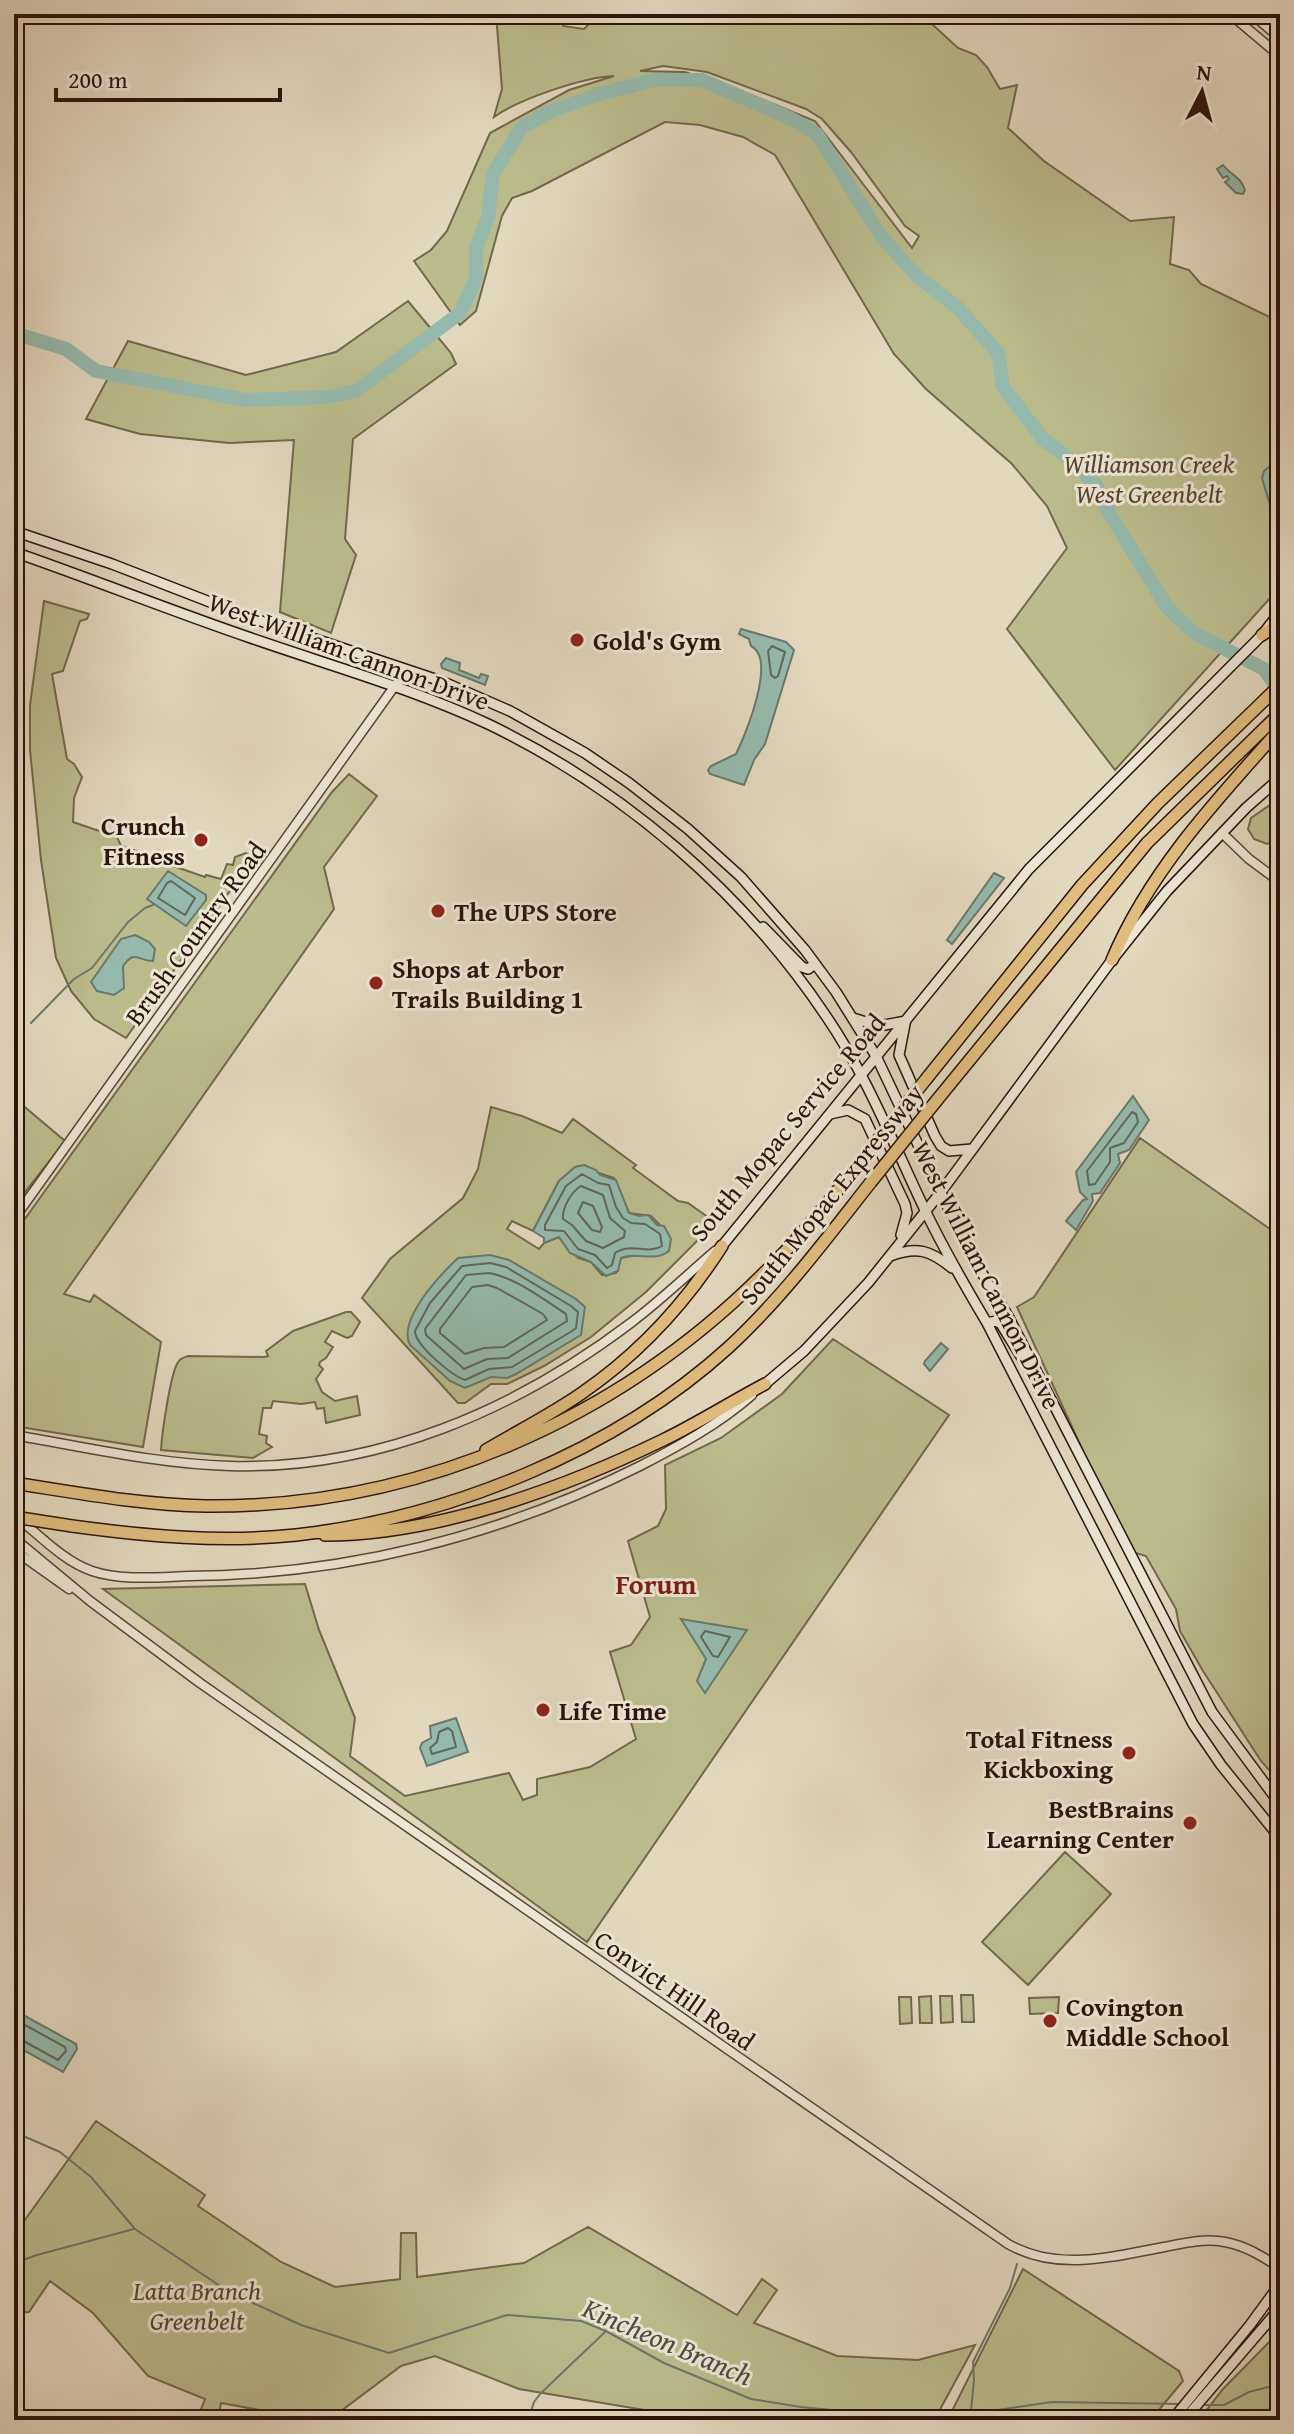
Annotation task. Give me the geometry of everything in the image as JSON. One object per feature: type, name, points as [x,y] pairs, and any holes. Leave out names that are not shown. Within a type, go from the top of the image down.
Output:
[{"type":"highway","points":[[1262,635],[1280,622]]},
{"type":"highway","name":"South Mopac Expressway","points":[[18,1484],[167,1504],[262,1504],[355,1492],[415,1479],[494,1453],[605,1398],[674,1351],[766,1272],[861,1161],[1082,885],[1158,803],[1280,685]]},
{"type":"highway","name":"South Mopac Expressway","points":[[14,1516],[166,1537],[296,1535],[398,1515],[460,1498],[532,1471],[622,1425],[693,1377],[785,1290],[1125,868],[1198,790],[1280,713]]},
{"type":"highway","points":[[1112,960],[1125,928],[1152,884],[1280,729]]},
{"type":"highway","points":[[469,1461],[580,1395],[627,1359],[678,1308],[722,1246]]},
{"type":"highway","points":[[296,1535],[346,1535],[388,1530],[503,1502],[579,1476],[663,1440],[765,1384]]},
{"type":"main road","name":"West William Cannon Drive","points":[[14,531],[475,695],[560,738],[629,783],[741,877],[815,964],[876,1056],[968,1250],[1008,1316],[1212,1712],[1280,1804]]},
{"type":"main road","name":"West William Cannon Drive","points":[[14,552],[394,687],[487,724],[590,782],[661,835],[747,916],[825,1014],[862,1074],[925,1212],[987,1323],[1193,1724],[1221,1765],[1280,1838]]},
{"type":"main road","points":[[205,622],[209,602]]},
{"type":"main road","name":"South Mopac Service Road","points":[[722,1246],[1047,850],[1262,635],[1280,612]]},
{"type":"main road","points":[[765,1384],[829,1327],[890,1256],[1167,891],[1280,778]]},
{"type":"main road","points":[[661,835],[675,819]]},
{"type":"main road","points":[[747,916],[769,932],[802,967],[808,969],[815,964]]},
{"type":"main road","points":[[853,1018],[879,1026],[906,1021],[899,1055],[935,1136],[941,1146],[949,1151],[972,1149]]},
{"type":"main road","points":[[827,1115],[848,1110],[865,1119],[905,1204],[907,1213],[899,1242]]},
{"type":"main road","points":[[890,1256],[913,1250],[928,1251],[956,1271]]},
{"type":"main road","points":[[987,1323],[996,1321],[1001,1324],[1025,1363],[1041,1380]]},
{"type":"main road","points":[[1193,1724],[1212,1712]]},
{"type":"main road","points":[[1172,2420],[1280,2284]]},
{"type":"main road","points":[[1184,2420],[1280,2308]]},
{"type":"street","points":[[1230,14],[1280,56]]},
{"type":"street","points":[[1252,14],[1280,38]]},
{"type":"street","name":"Brush Country Road","points":[[14,1219],[394,687],[409,671]]},
{"type":"street","points":[[1222,833],[1249,859],[1280,882]]},
{"type":"street","name":"South Mopac Service Road","points":[[14,1435],[148,1458],[232,1466],[296,1464],[385,1448],[475,1418],[574,1363],[643,1314],[722,1246]]},
{"type":"street","points":[[14,1516],[82,1566],[107,1574],[223,1576],[361,1561],[461,1537],[588,1491],[690,1438],[765,1384]]},
{"type":"street","name":"Convict Hill Road","points":[[14,1538],[90,1601]]},
{"type":"street","name":"Convict Hill Road","points":[[14,1550],[590,1955],[1015,2248],[1041,2258],[1077,2262],[1190,2241],[1214,2240],[1246,2247],[1280,2268]]},
{"type":"green space","name":"Williamson Creek West Greenbelt","points":[[496,14],[569,14],[563,26],[584,29],[599,14],[921,14],[958,48],[976,55],[1000,89],[1017,85],[1008,128],[1044,161],[1130,221],[1174,217],[1170,264],[1189,270],[1201,284],[1280,322],[1280,587],[1272,588],[1272,596],[1115,770],[1007,629],[1067,548],[1047,506],[1012,464],[926,389],[894,354],[775,155],[743,137],[700,125],[665,122],[532,191],[512,198],[502,216],[476,311],[460,325],[414,261],[431,250],[447,231],[490,133],[569,90],[614,76],[552,90],[494,117],[502,89]],"holes":[[[663,66],[707,72],[806,109],[822,119],[851,152],[905,226],[919,236],[912,248],[815,121],[685,72],[640,71]]]},
{"type":"green space","points":[[408,301],[451,353],[456,364],[353,439],[345,539],[356,555],[331,633],[280,612],[294,440],[229,443],[140,434],[86,419],[128,341],[246,375],[336,352]]},
{"type":"green space","points":[[44,601],[89,614],[87,619],[80,621],[63,671],[52,674],[67,759],[82,777],[74,798],[73,822],[117,837],[121,846],[148,855],[158,851],[156,860],[205,877],[221,879],[227,864],[233,865],[235,857],[246,853],[254,857],[126,1038],[94,1019],[71,991],[56,958],[41,860],[30,750],[30,705]]},
{"type":"green space","points":[[349,774],[377,796],[324,867],[334,909],[64,1294],[90,1302],[94,1295],[161,1342],[143,1447],[14,1426],[14,1234],[332,792]]},
{"type":"green space","points":[[1280,798],[1280,840],[1267,844],[1254,839],[1248,829],[1251,818]]},
{"type":"green space","points":[[14,1098],[65,1141],[14,1206]]},
{"type":"green space","points":[[491,1107],[562,1133],[573,1119],[636,1165],[633,1168],[678,1201],[688,1203],[716,1223],[701,1234],[646,1292],[591,1337],[544,1366],[507,1384],[491,1384],[465,1403],[458,1403],[362,1298],[390,1259],[463,1198],[478,1169]],"holes":[[[578,1166],[614,1178],[629,1213],[651,1216],[661,1226],[637,1255],[621,1258],[616,1273],[602,1275],[591,1262],[578,1258],[559,1237],[544,1243],[539,1249],[507,1229],[512,1221],[533,1231],[559,1181]]]},
{"type":"green space","points":[[1140,1138],[1280,1236],[1280,1782],[1261,1761],[1203,1671],[1180,1631],[1176,1609],[1146,1556],[1129,1551],[1017,1307],[1034,1297]]},
{"type":"green space","points":[[351,1312],[360,1322],[352,1336],[347,1338],[332,1331],[325,1342],[333,1347],[320,1362],[323,1369],[316,1379],[322,1392],[335,1401],[357,1396],[360,1415],[326,1423],[324,1408],[317,1409],[315,1402],[273,1401],[271,1408],[263,1408],[259,1434],[267,1436],[266,1443],[272,1447],[253,1458],[161,1450],[169,1393],[180,1359],[188,1356],[268,1356],[266,1351],[293,1331]]},
{"type":"green space","points":[[833,1339],[949,1415],[587,1942],[103,1589],[305,1584],[319,1630],[355,1718],[350,1756],[405,1796],[509,1773],[523,1800],[537,1795],[537,1779],[590,1767],[636,1739],[610,1652],[631,1645],[650,1617],[628,1541],[658,1526],[666,1509],[665,1465],[721,1438],[782,1394]]},
{"type":"green space","points":[[1065,1852],[1111,1894],[1028,1985],[982,1942]]},
{"type":"green space","points":[[961,1995],[973,1995],[974,2022],[962,2022]]},
{"type":"green space","points":[[931,1996],[932,2023],[920,2023],[919,1997]]},
{"type":"green space","points":[[940,1996],[952,1996],[953,2022],[941,2023]]},
{"type":"green space","points":[[899,1997],[911,1997],[912,2023],[900,2024]]},
{"type":"green space","points":[[1059,1997],[1058,2013],[1030,2014],[1029,1998]]},
{"type":"green space","name":"Latta Branch Greenbelt","points":[[96,2121],[205,2195],[198,2206],[281,2262],[335,2287],[400,2279],[401,2233],[416,2233],[417,2277],[524,2263],[588,2227],[737,2315],[762,2279],[777,2290],[754,2323],[837,2356],[918,2360],[975,2345],[937,2415],[918,2417],[788,2414],[782,2420],[704,2420],[519,2389],[435,2356],[401,2366],[329,2420],[291,2420],[276,2413],[221,2403],[218,2420],[197,2420],[205,2399],[148,2376],[93,2313],[50,2281],[29,2312],[14,2313],[14,2235]]},
{"type":"green space","points":[[1023,2269],[1179,2371],[1183,2381],[1153,2417],[1102,2415],[948,2419]]},
{"type":"green space","points":[[1280,2331],[1280,2420],[1199,2420],[1223,2389]]},
{"type":"water","points":[[1223,165],[1241,182],[1245,190],[1243,194],[1236,193],[1225,182],[1229,179],[1227,176],[1223,178],[1217,169]]},
{"type":"water","points":[[1280,458],[1280,539],[1262,478],[1264,471]]},
{"type":"water","points":[[741,629],[786,642],[794,650],[765,744],[754,760],[744,785],[710,774],[708,770],[736,754],[757,697],[761,665],[749,639],[739,634]]},
{"type":"water","points":[[446,658],[460,663],[459,670],[479,678],[481,674],[488,676],[485,685],[442,668],[441,664]]},
{"type":"water","points":[[168,871],[206,895],[206,900],[186,926],[147,899]]},
{"type":"water","points":[[994,873],[1004,878],[952,944],[947,940]]},
{"type":"water","points":[[135,935],[155,949],[153,961],[130,958],[123,966],[124,988],[114,995],[97,991],[91,982],[121,939]]},
{"type":"water","points":[[1133,1096],[1149,1120],[1129,1150],[1118,1154],[1120,1163],[1100,1193],[1092,1194],[1093,1201],[1076,1230],[1066,1221],[1087,1199],[1080,1192],[1076,1172]]},
{"type":"water","points":[[584,1165],[616,1180],[629,1213],[648,1215],[657,1225],[664,1226],[671,1239],[669,1251],[651,1257],[621,1258],[618,1271],[606,1276],[591,1262],[570,1253],[559,1237],[544,1243],[544,1238],[533,1231],[559,1181],[575,1167]]},
{"type":"water","points":[[490,1255],[509,1260],[576,1299],[585,1307],[581,1335],[516,1374],[507,1378],[491,1377],[465,1388],[450,1381],[410,1345],[409,1323],[422,1298],[458,1258]]},
{"type":"water","points":[[941,1343],[948,1349],[930,1371],[925,1361]]},
{"type":"water","points":[[681,1619],[747,1630],[705,1693],[697,1681],[706,1659]]},
{"type":"water","points":[[456,1718],[468,1752],[427,1766],[420,1748],[431,1738],[430,1726]]},
{"type":"water","points":[[14,2010],[76,2044],[77,2049],[63,2072],[14,2045]]},
{"type":"waterway","points":[[14,333],[66,349],[96,371],[245,400],[328,397],[356,391],[460,313],[476,278],[476,248],[488,217],[493,174],[522,127],[551,111],[600,94],[654,80],[702,80],[792,119],[817,134],[881,236],[916,275],[958,308],[998,353],[1003,387],[1043,439],[1096,485],[1108,511],[1167,607],[1194,633],[1264,669],[1280,691]]},
{"type":"waterway","points":[[31,1023],[74,979],[92,968],[128,922],[153,905]]},
{"type":"waterway","name":"Kincheon Branch","points":[[14,2132],[60,2152],[91,2177],[135,2229],[229,2292],[301,2325],[389,2353],[507,2315],[581,2321],[664,2363],[751,2399],[801,2407],[862,2413],[984,2412],[1052,2402],[1180,2404]]},
{"type":"waterway","points":[[14,2268],[23,2260],[37,2255],[134,2229]]},
{"type":"waterway","points":[[971,2411],[973,2362],[1010,2288],[1017,2264]]},
{"type":"waterway","points":[[528,2420],[534,2402],[541,2393],[605,2332]]},
{"type":"waterway","name":"Kincheon Branch","points":[[1202,2405],[1224,2405],[1249,2392],[1280,2384]]},
{"type":"place","name":"Gold's Gym","points":[[577,640]]},
{"type":"place","name":"Crunch Fitness","points":[[201,840]]},
{"type":"place","name":"The UPS Store","points":[[438,911]]},
{"type":"place","name":"Shops at Arbor Trails Building 1","points":[[376,983]]},
{"type":"place","name":"Life Time","points":[[543,1710]]},
{"type":"place","name":"Total Fitness Kickboxing","points":[[1129,1753]]},
{"type":"place","name":"BestBrains Learning Center","points":[[1190,1823]]},
{"type":"place","name":"Covington Middle School","points":[[1050,2021]]},
{"type":"district","name":"Forum","points":[[656,1583]]}]
